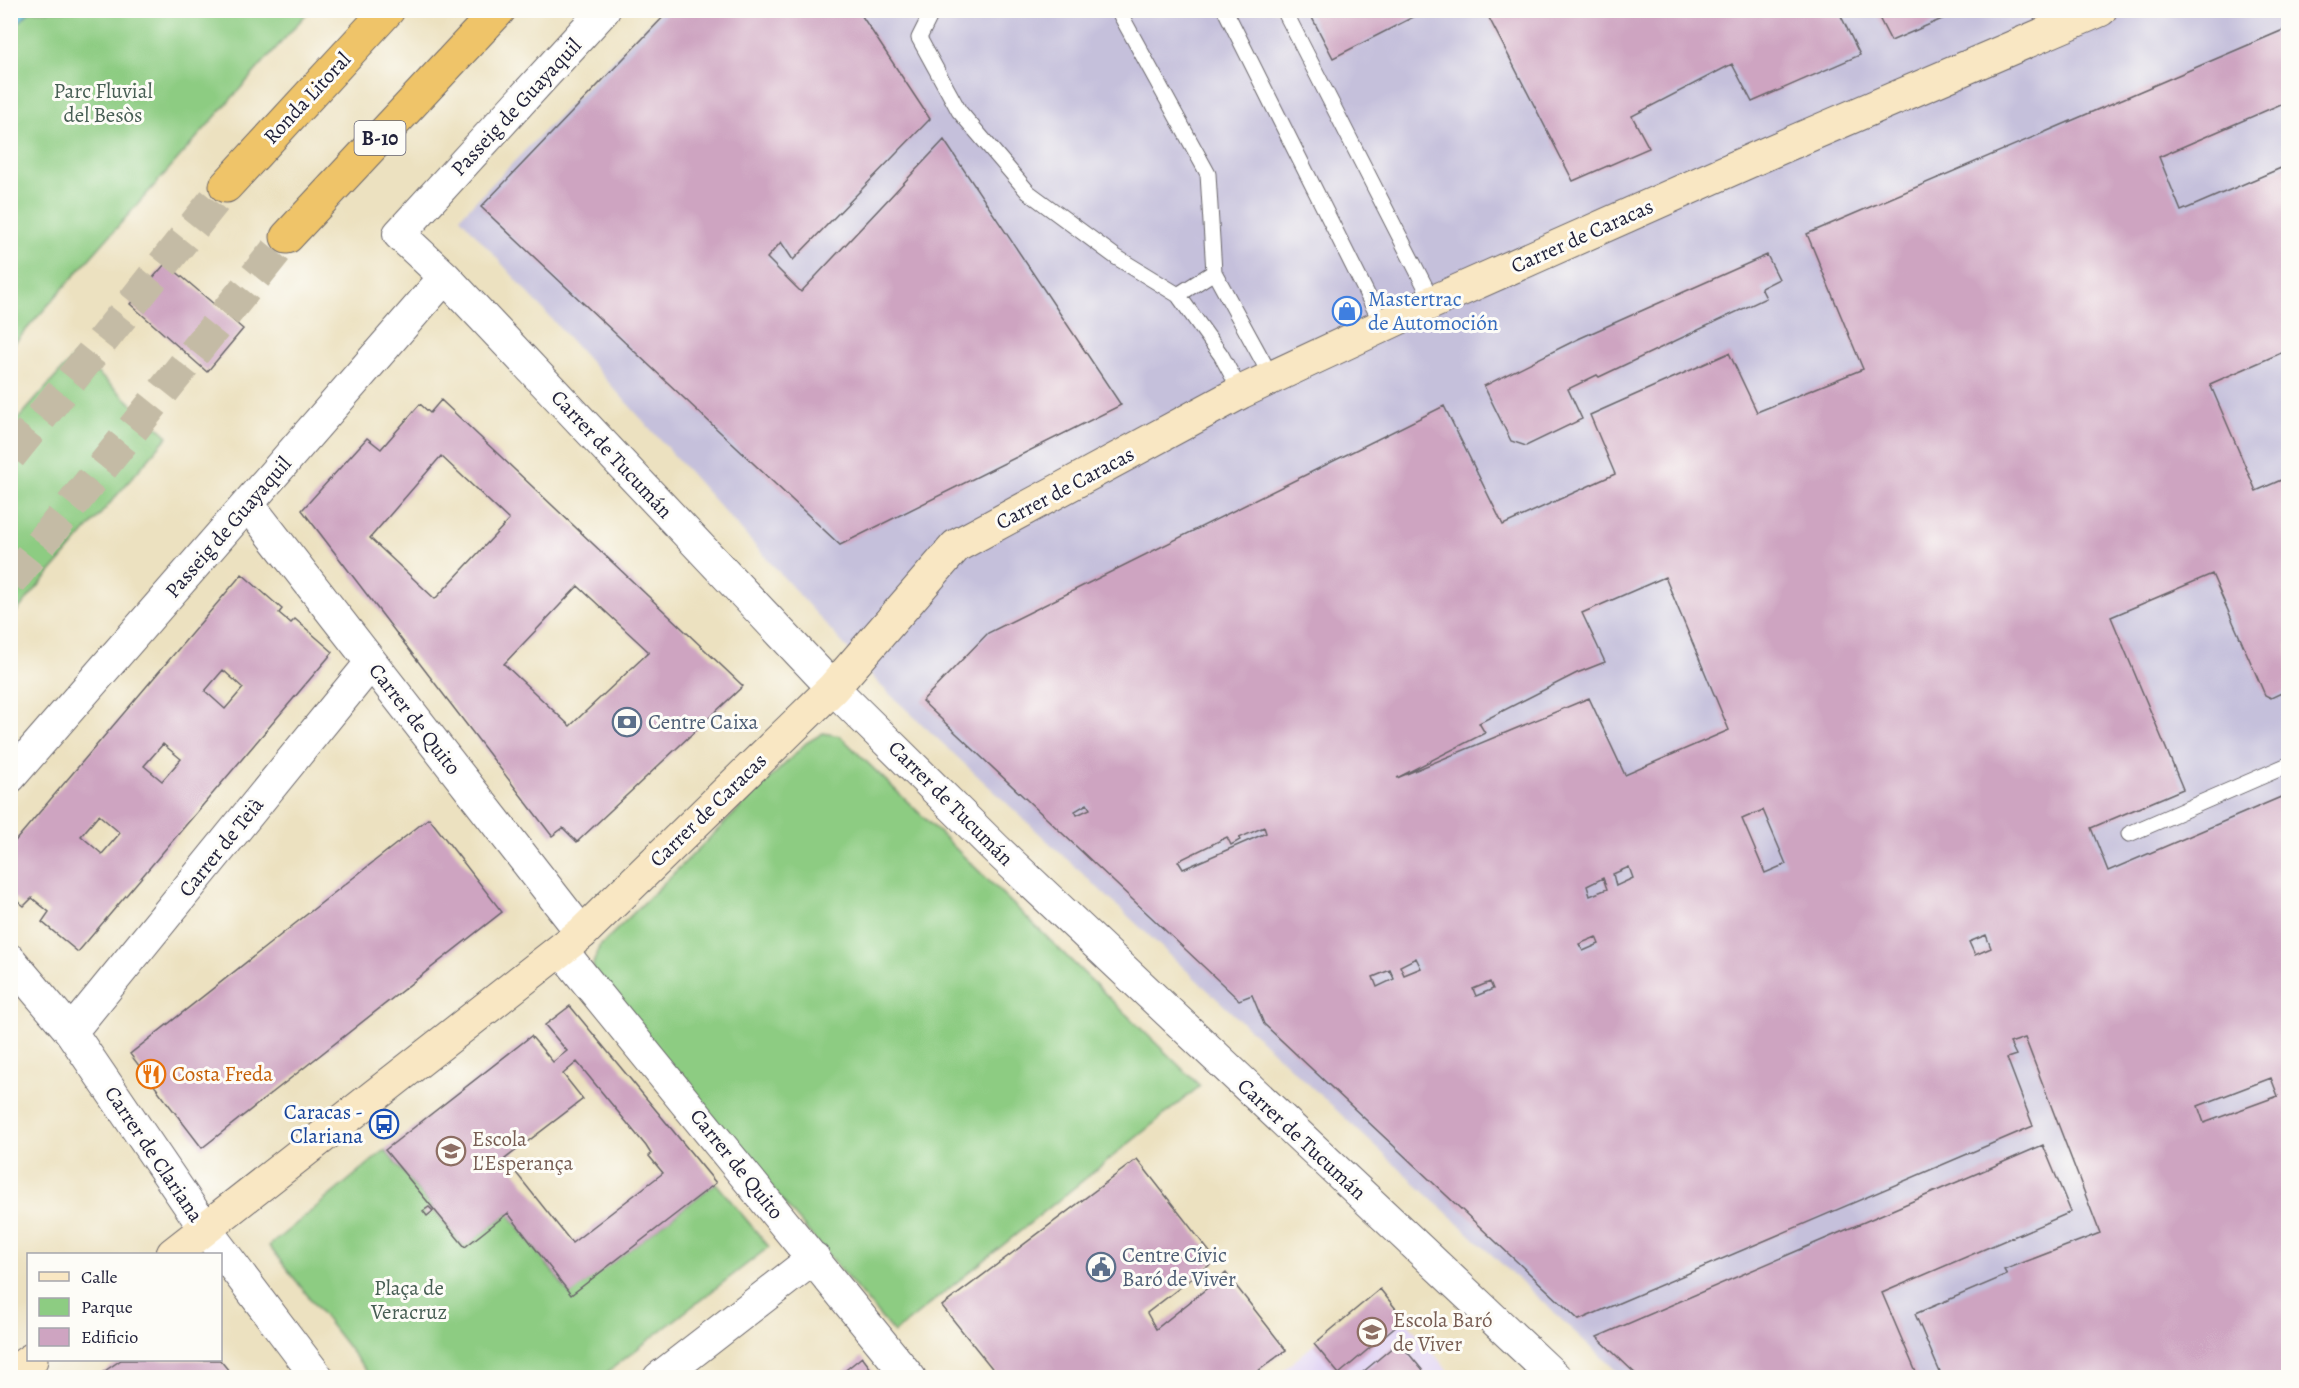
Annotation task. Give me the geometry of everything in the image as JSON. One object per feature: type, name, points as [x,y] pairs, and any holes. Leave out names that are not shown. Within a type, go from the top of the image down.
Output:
[{"type":"highway","name":"Ronda Litoral","points":[[226,186],[388,10]]},
{"type":"highway","name":"B-10","points":[[287,237],[499,10]]},
{"type":"highway","points":[[472,39],[511,10]]},
{"type":"street","name":"Passeig de Guayaquil","points":[[427,203],[604,10]]},
{"type":"street","name":"Carrer de Caracas","points":[[173,1253],[206,1230],[572,942],[833,688],[956,546],[1241,392],[1433,302],[2100,10]]},
{"type":"street","name":"Carrer de Tucumán","points":[[427,203],[399,234],[446,277],[833,688],[1005,857],[1556,1377]]},
{"type":"street","name":"Passeig de Guayaquil","points":[[10,777],[446,277]]},
{"type":"street","name":"Carrer de Quito","points":[[248,504],[371,663],[572,942],[814,1258],[910,1377]]},
{"type":"street","name":"Carrer de Teià","points":[[71,1032],[371,663]]},
{"type":"street","name":"Carrer de Clariana","points":[[10,960],[71,1032],[206,1230],[318,1377]]},
{"type":"street","points":[[659,1377],[814,1258]]},
{"type":"street","points":[[10,1375],[28,1361]]},
{"type":"lane","points":[[933,10],[919,38],[959,111],[1028,192],[1116,257],[1178,295],[1221,355],[1241,392]]},
{"type":"lane","points":[[1118,10],[1208,174],[1215,272],[1272,378]]},
{"type":"lane","points":[[1225,10],[1383,326]]},
{"type":"lane","points":[[1284,10],[1433,302]]},
{"type":"lane","points":[[1178,295],[1215,272]]},
{"type":"lane","points":[[2129,834],[2289,765]]},
{"type":"shaded area","points":[[661,11],[2288,11],[2288,1377],[1623,1377],[881,686],[460,217]]},
{"type":"shaded area","name":"Escola Baró de Viver","points":[[1380,1289],[1453,1377],[1274,1378]]},
{"type":"green space","name":"Parc Fluvial del Besòs","points":[[30,11],[309,11],[11,347],[11,31]]},
{"type":"green space","points":[[76,354],[168,436],[11,618],[11,427]]},
{"type":"green space","points":[[823,733],[840,736],[1200,1086],[894,1333],[595,979],[593,964],[599,947],[806,743]]},
{"type":"green space","name":"Plaça de Veracruz","points":[[385,1150],[464,1247],[508,1213],[570,1295],[716,1183],[769,1247],[601,1377],[372,1378],[269,1246]]},
{"type":"water","points":[[10,11],[30,11],[11,31]]},
{"type":"building","points":[[670,10],[858,10],[930,119],[793,260],[781,242],[767,258],[801,292],[944,140],[1121,405],[840,545],[481,207]]},
{"type":"building","points":[[1308,10],[1427,10],[1333,58]]},
{"type":"building","points":[[1485,10],[1838,10],[1860,55],[1752,102],[1732,64],[1632,116],[1649,148],[1573,181]]},
{"type":"building","points":[[1875,10],[1963,10],[1891,41]]},
{"type":"building","points":[[2288,28],[2288,101],[2159,157],[2181,211],[2288,165],[2288,350],[2210,384],[2256,491],[2288,477],[2288,690],[2271,698],[2265,695],[2212,574],[2111,617],[2183,789],[2091,828],[2108,871],[2288,794],[2288,1377],[1942,1377],[1915,1314],[2007,1275],[2004,1270],[2100,1233],[2025,1038],[2010,1043],[2016,1055],[2007,1058],[2033,1126],[1579,1320],[1264,1024],[1252,995],[1239,1000],[922,701],[988,633],[1444,406],[1503,525],[1615,474],[1590,415],[1729,353],[1757,412],[1863,369],[1807,234]],"holes":[[[1665,577],[1729,730],[1625,775],[1589,698],[1397,778],[1485,733],[1479,723],[1577,673],[1605,662],[1582,613]],[[1087,804],[1090,809],[1077,815],[1075,811]],[[1763,810],[1786,864],[1765,873],[1742,819]],[[1264,827],[1266,833],[1183,869],[1178,861],[1227,837],[1231,845],[1240,840],[1239,838]],[[1629,867],[1633,878],[1616,886],[1613,874]],[[1603,878],[1607,889],[1590,896],[1587,886]],[[1986,935],[1991,948],[1975,955],[1969,942]],[[1596,937],[1599,944],[1583,951],[1579,944]],[[1416,958],[1421,968],[1404,975],[1400,966]],[[1390,970],[1394,979],[1377,987],[1373,977]],[[1490,982],[1493,989],[1476,996],[1473,989]],[[2271,1078],[2278,1096],[2204,1123],[2198,1106]]]},
{"type":"building","points":[[1767,255],[1779,279],[1761,288],[1766,298],[1599,377],[1597,375],[1568,389],[1582,419],[1526,446],[1511,441],[1484,386],[1578,339]]},
{"type":"building","points":[[166,263],[243,329],[207,372],[130,304]]},
{"type":"building","points":[[441,400],[743,686],[577,842],[563,828],[552,836],[302,510],[367,438],[381,449],[420,404],[430,413]],"holes":[[[441,456],[509,520],[435,599],[370,538]],[[578,586],[649,652],[570,726],[504,664]]]},
{"type":"building","points":[[242,574],[282,609],[279,613],[291,623],[295,619],[333,652],[78,952],[42,922],[49,912],[32,898],[24,906],[10,895],[10,847]],"holes":[[[223,670],[243,688],[225,709],[205,691]],[[163,744],[181,759],[162,781],[144,766]],[[99,815],[120,833],[102,854],[81,836]]]},
{"type":"building","points":[[429,818],[502,912],[202,1148],[130,1054]]},
{"type":"building","name":"Escola L'Esperança","points":[[570,1006],[716,1183],[571,1295],[508,1213],[465,1247],[385,1150],[531,1036],[553,1062],[567,1051],[545,1025]],"holes":[[[577,1062],[651,1154],[649,1156],[663,1173],[572,1243],[505,1159],[583,1099],[563,1074]]]},
{"type":"building","points":[[2043,1145],[2071,1212],[1882,1293],[1918,1377],[1639,1377],[1597,1337]]},
{"type":"building","name":"Centre Cívic Baró de Viver","points":[[1137,1159],[1216,1260],[1147,1313],[1156,1329],[1226,1273],[1286,1350],[1250,1377],[999,1377],[942,1306]]},
{"type":"building","points":[[429,1207],[433,1211],[427,1216],[423,1211]]},
{"type":"building","points":[[1380,1289],[1404,1319],[1339,1374],[1314,1344]]},
{"type":"building","points":[[1399,1342],[1428,1377],[1357,1377]]},
{"type":"building","points":[[862,1357],[877,1377],[837,1377]]},
{"type":"building","points":[[120,1361],[221,1361],[234,1377],[96,1377]]},
{"type":"tunnel","points":[[10,456],[226,186]]},
{"type":"tunnel","points":[[10,582],[287,237]]},
{"type":"place","name":"Mastertrac de Automoción","points":[[1347,311]]},
{"type":"place","name":"Centre Caixa","points":[[627,722]]},
{"type":"place","name":"Costa Freda","points":[[151,1074]]},
{"type":"place","name":"Caracas - Clariana","points":[[384,1124]]},
{"type":"place","name":"Escola L'Esperança","points":[[451,1151]]},
{"type":"place","name":"Centre Cívic Baró de Viver","points":[[1101,1267]]},
{"type":"place","name":"Escola Baró de Viver","points":[[1372,1332]]}]
